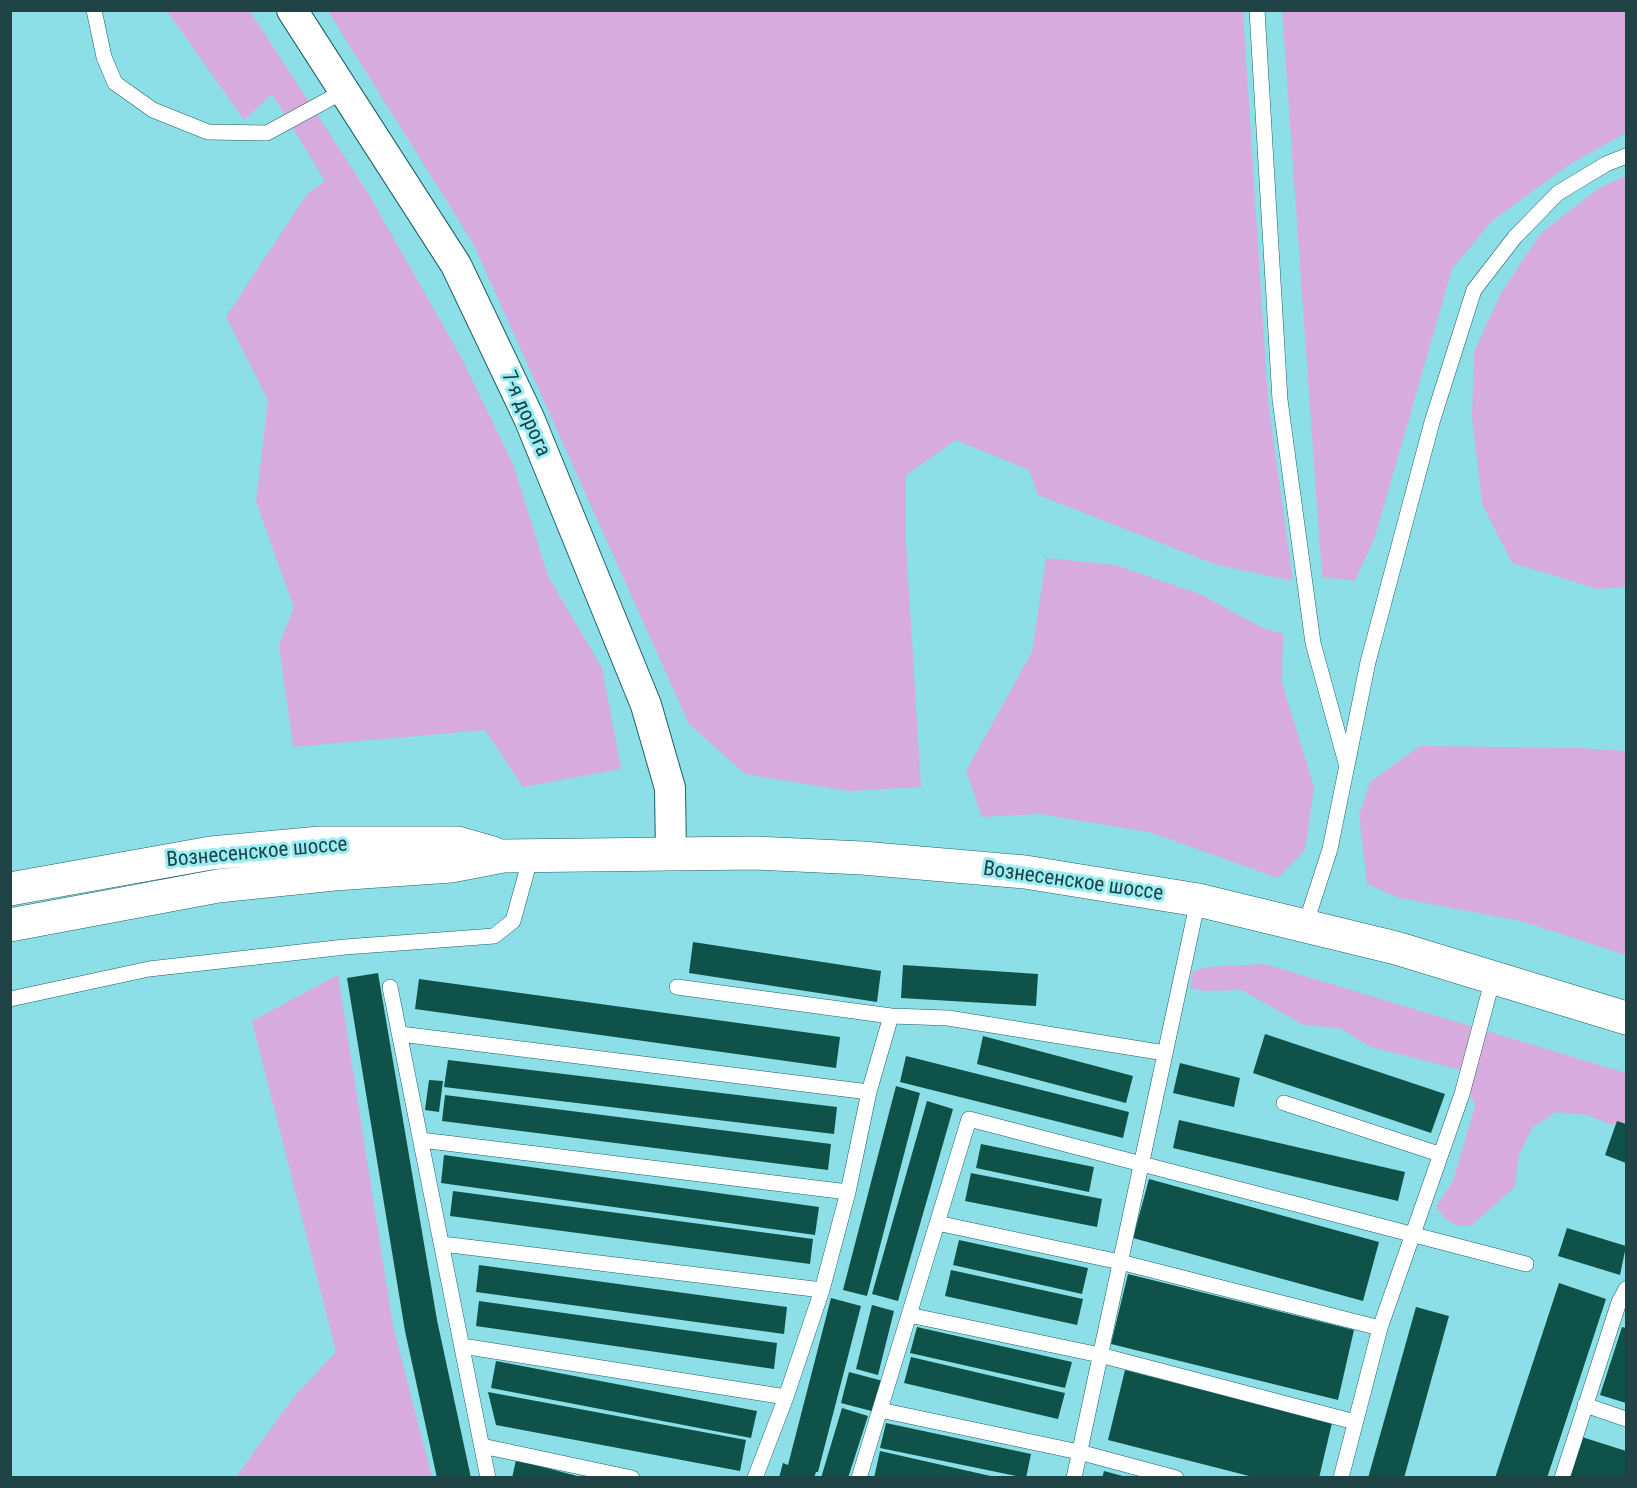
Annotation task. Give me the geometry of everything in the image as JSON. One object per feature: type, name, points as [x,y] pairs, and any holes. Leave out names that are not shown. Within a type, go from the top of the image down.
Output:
[{"type":"main road","name":"Вознесенское шоссе","points":[[10,889],[211,853],[320,843],[458,843],[517,856]]},
{"type":"main road","name":"Вознесенское шоссе","points":[[10,925],[218,886],[334,874],[451,866],[517,856],[671,854],[862,858],[1025,872],[1198,900],[1396,948],[1626,1018]]},
{"type":"street","name":"7-я дорога","points":[[292,10],[456,265],[529,418],[646,705],[670,788],[671,854]]},
{"type":"lane","points":[[94,10],[104,57],[115,83],[153,110],[208,132],[267,133],[344,91]]},
{"type":"lane","points":[[1257,10],[1280,400],[1313,643],[1347,766]]},
{"type":"lane","points":[[1305,926],[1330,849],[1368,662],[1432,422],[1474,290],[1515,237],[1558,193],[1606,164],[1626,156]]},
{"type":"lane","points":[[10,999],[149,969],[345,947],[494,936],[513,921],[517,856]]},
{"type":"lane","points":[[1074,1478],[1198,900]]},
{"type":"lane","points":[[1341,1478],[1380,1328],[1461,1094],[1493,978]]},
{"type":"lane","points":[[390,987],[488,1478]]},
{"type":"lane","points":[[677,987],[891,1016],[948,1018],[1165,1053]]},
{"type":"lane","points":[[755,1478],[786,1397],[822,1290],[848,1192],[869,1092],[891,1016]]},
{"type":"lane","points":[[400,1034],[869,1092]]},
{"type":"lane","points":[[1284,1103],[1439,1154]]},
{"type":"lane","points":[[859,1478],[969,1119],[1526,1264]]},
{"type":"lane","points":[[421,1140],[848,1192]]},
{"type":"lane","points":[[937,1223],[1120,1262],[1380,1328]]},
{"type":"lane","points":[[442,1244],[822,1290]]},
{"type":"lane","points":[[1562,1478],[1585,1406],[1624,1299]]},
{"type":"lane","points":[[909,1315],[1100,1355],[1355,1422]]},
{"type":"lane","points":[[462,1346],[786,1397]]},
{"type":"lane","points":[[1585,1406],[1626,1419]]},
{"type":"lane","points":[[880,1410],[1079,1452],[1176,1478]]},
{"type":"lane","points":[[482,1446],[632,1478]]},
{"type":"shaded area","points":[[167,11],[250,11],[368,193],[461,357],[513,464],[548,576],[602,668],[621,769],[523,787],[485,730],[293,747],[279,645],[294,608],[256,502],[268,400],[226,317],[307,194],[325,181],[272,94],[244,120]]},
{"type":"shaded area","points":[[328,11],[1243,11],[1268,401],[1293,581],[1217,565],[1038,495],[1029,470],[956,440],[906,475],[906,544],[921,787],[849,791],[745,774],[689,724],[473,243]]},
{"type":"shaded area","points":[[1282,11],[1626,11],[1626,133],[1570,164],[1492,221],[1452,269],[1375,537],[1355,581],[1322,577]]},
{"type":"shaded area","points":[[1626,176],[1626,587],[1598,589],[1512,563],[1482,504],[1472,416],[1474,352],[1501,293],[1540,234],[1599,188]]},
{"type":"shaded area","points":[[1046,558],[1115,565],[1200,594],[1261,627],[1283,634],[1282,683],[1314,787],[1305,850],[1278,878],[1149,832],[1039,814],[982,817],[966,771],[1032,652]]},
{"type":"shaded area","points":[[1420,746],[1579,748],[1626,751],[1626,955],[1521,921],[1399,898],[1367,884],[1359,815],[1370,782]]},
{"type":"shaded area","points":[[1265,964],[1626,1073],[1626,1130],[1587,1115],[1556,1112],[1532,1128],[1519,1155],[1515,1187],[1471,1226],[1457,1226],[1444,1218],[1436,1206],[1453,1181],[1475,1106],[1469,1092],[1469,1072],[1371,1047],[1339,1028],[1304,1025],[1241,990],[1205,991],[1190,988],[1192,972],[1206,967]]},
{"type":"shaded area","points":[[338,975],[393,1326],[432,1477],[236,1477],[293,1398],[336,1352],[252,1021]]},
{"type":"building","points":[[693,942],[881,971],[877,1002],[689,973]]},
{"type":"building","points":[[903,965],[1038,974],[1036,1006],[901,998]]},
{"type":"building","points":[[378,973],[437,1320],[471,1478],[437,1478],[405,1331],[347,978]]},
{"type":"building","points":[[419,979],[840,1037],[836,1068],[415,1009]]},
{"type":"building","points":[[1265,1034],[1445,1094],[1431,1133],[1253,1073]]},
{"type":"building","points":[[983,1036],[1133,1076],[1126,1103],[977,1064]]},
{"type":"building","points":[[906,1056],[1129,1112],[1123,1138],[900,1082]]},
{"type":"building","points":[[448,1060],[837,1107],[834,1134],[444,1087]]},
{"type":"building","points":[[1180,1063],[1240,1078],[1234,1107],[1173,1093]]},
{"type":"building","points":[[429,1080],[443,1081],[439,1112],[425,1110]]},
{"type":"building","points":[[896,1086],[920,1093],[867,1296],[843,1290]]},
{"type":"building","points":[[445,1095],[831,1144],[828,1170],[442,1121]]},
{"type":"building","points":[[927,1101],[953,1109],[898,1301],[872,1294]]},
{"type":"building","points":[[1179,1120],[1405,1172],[1398,1201],[1173,1148]]},
{"type":"building","points":[[1617,1121],[1626,1124],[1626,1163],[1605,1155]]},
{"type":"building","points":[[981,1144],[1094,1167],[1089,1192],[976,1168]]},
{"type":"building","points":[[444,1155],[819,1207],[815,1235],[441,1183]]},
{"type":"building","points":[[971,1173],[1102,1199],[1097,1227],[965,1201]]},
{"type":"building","points":[[1149,1179],[1379,1242],[1363,1301],[1133,1238]]},
{"type":"building","points":[[453,1191],[813,1239],[810,1264],[450,1216]]},
{"type":"building","points":[[1567,1228],[1626,1246],[1620,1275],[1558,1256]]},
{"type":"building","points":[[959,1240],[1088,1268],[1082,1294],[953,1265]]},
{"type":"building","points":[[479,1265],[787,1307],[784,1334],[476,1292]]},
{"type":"building","points":[[951,1270],[1083,1299],[1077,1325],[945,1296]]},
{"type":"building","points":[[1128,1274],[1354,1330],[1338,1400],[1111,1344]]},
{"type":"building","points":[[1559,1283],[1606,1299],[1547,1478],[1495,1478]]},
{"type":"building","points":[[831,1298],[861,1306],[818,1472],[814,1478],[779,1478],[783,1463],[788,1465]]},
{"type":"building","points":[[479,1301],[777,1343],[774,1369],[476,1326]]},
{"type":"building","points":[[872,1305],[894,1311],[878,1375],[856,1369]]},
{"type":"building","points":[[1416,1307],[1449,1316],[1404,1478],[1368,1478]]},
{"type":"building","points":[[917,1327],[1072,1362],[1065,1388],[910,1353]]},
{"type":"building","points":[[1622,1327],[1626,1328],[1626,1403],[1600,1395]]},
{"type":"building","points":[[911,1357],[1065,1393],[1058,1419],[904,1383]]},
{"type":"building","points":[[496,1361],[757,1411],[751,1438],[491,1388]]},
{"type":"building","points":[[1125,1370],[1332,1423],[1319,1478],[1257,1478],[1108,1440]]},
{"type":"building","points":[[849,1372],[883,1381],[875,1412],[841,1403]]},
{"type":"building","points":[[488,1392],[746,1440],[740,1471],[496,1425]]},
{"type":"building","points":[[842,1408],[868,1416],[848,1478],[821,1478]]},
{"type":"building","points":[[886,1423],[1031,1454],[1026,1478],[880,1448]]},
{"type":"building","points":[[1582,1437],[1626,1451],[1626,1478],[1569,1478]]},
{"type":"building","points":[[880,1451],[995,1477],[995,1478],[874,1478]]},
{"type":"building","points":[[516,1460],[581,1477],[581,1478],[512,1478]]},
{"type":"building","points":[[1104,1471],[1126,1477],[1126,1478],[1102,1478]]}]
